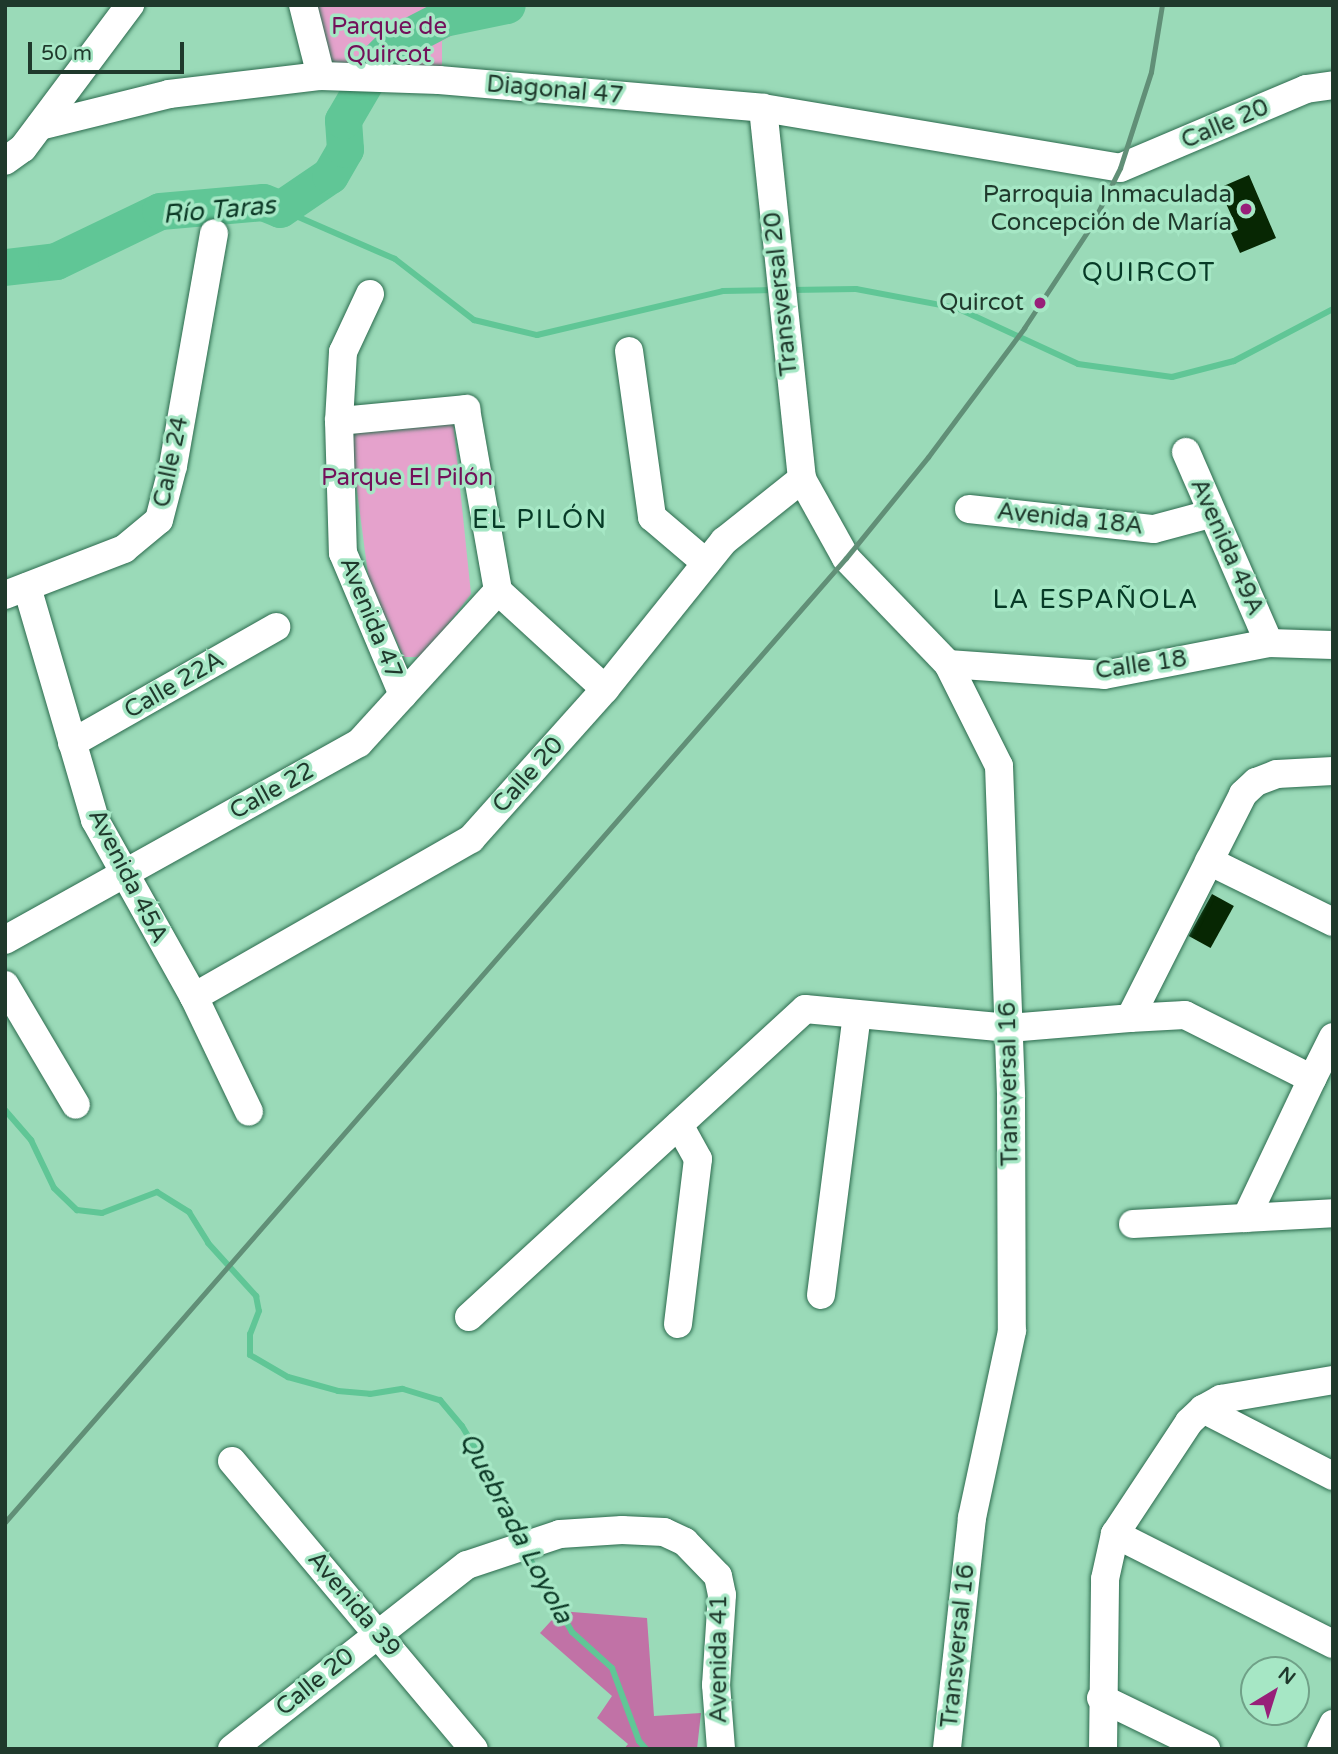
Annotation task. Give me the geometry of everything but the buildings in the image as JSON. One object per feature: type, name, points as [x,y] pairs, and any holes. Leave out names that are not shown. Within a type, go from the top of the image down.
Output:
[{"type":"street","points":[[5,161],[40,126],[130,5]]},
{"type":"street","points":[[303,5],[321,76]]},
{"type":"street","name":"Diagonal 47","points":[[40,126],[169,94],[321,76],[439,79],[763,108],[1120,168]]},
{"type":"street","name":"Calle 20","points":[[1120,168],[1306,89],[1333,85]]},
{"type":"street","name":"Transversal 20","points":[[763,108],[778,275],[802,479]]},
{"type":"street","name":"Calle 24","points":[[16,591],[124,549],[159,520],[173,466],[214,234]]},
{"type":"street","name":"Avenida 47","points":[[370,294],[343,352],[339,421],[343,553],[402,695]]},
{"type":"street","points":[[629,351],[652,517],[706,563]]},
{"type":"street","points":[[339,421],[466,409],[498,591],[606,689]]},
{"type":"street","name":"Avenida 49A","points":[[1186,452],[1210,514],[1269,643]]},
{"type":"street","name":"Calle 20","points":[[194,997],[471,839],[606,689],[724,541],[802,479]]},
{"type":"street","name":"Transversal 16","points":[[802,479],[846,558],[948,664],[999,766],[1009,1028],[1012,1331],[972,1518],[947,1749]]},
{"type":"street","name":"Avenida 18A","points":[[969,509],[1154,529],[1210,514]]},
{"type":"street","name":"Avenida 45A","points":[[16,591],[72,743],[95,820],[122,875],[194,997],[249,1112]]},
{"type":"street","name":"Calle 22","points":[[5,940],[359,743],[498,591]]},
{"type":"street","name":"Calle 22A","points":[[72,743],[276,627]]},
{"type":"street","name":"Calle 18","points":[[948,664],[1104,676],[1269,643],[1333,645]]},
{"type":"street","points":[[1130,1018],[1243,794],[1256,782],[1277,774],[1333,771]]},
{"type":"street","points":[[1209,861],[1333,922]]},
{"type":"street","points":[[5,985],[76,1105]]},
{"type":"street","points":[[469,1317],[805,1009],[1009,1028],[1185,1016],[1311,1079]]},
{"type":"street","points":[[821,1295],[857,1014]]},
{"type":"street","points":[[1246,1218],[1333,1037]]},
{"type":"street","points":[[678,1125],[698,1159],[678,1324]]},
{"type":"street","points":[[1133,1224],[1333,1213]]},
{"type":"street","points":[[1103,1749],[1101,1698],[1105,1579],[1115,1534],[1189,1422],[1203,1409],[1221,1399],[1333,1380]]},
{"type":"street","points":[[1203,1409],[1333,1476]]},
{"type":"street","name":"Avenida 39","points":[[232,1461],[474,1749]]},
{"type":"street","name":"Avenida 41","points":[[505,1552],[560,1534],[664,1532],[685,1542],[718,1576],[722,1595],[716,1685],[721,1749]]},
{"type":"street","points":[[1115,1534],[1333,1644]]},
{"type":"street","name":"Calle 20","points":[[232,1749],[377,1632],[467,1566],[505,1552]]},
{"type":"street","points":[[1101,1698],[1206,1749]]},
{"type":"street","points":[[1321,1749],[1333,1724]]},
{"type":"green space","name":"Parque de Quircot","points":[[307,5],[454,5],[464,29],[442,41],[442,69],[321,76]]},
{"type":"green space","name":"Parque El Pilón","points":[[453,420],[471,594],[423,657],[404,657],[369,582],[349,430]]},
{"type":"shaded area","points":[[560,1611],[647,1618],[654,1716],[701,1713],[697,1749],[624,1749],[628,1744],[597,1718],[612,1696],[540,1633]]},
{"type":"waterway","name":"Río Taras","points":[[5,267],[56,261],[160,211],[263,202],[280,209],[330,175],[345,149],[343,120],[378,60],[394,44],[444,18],[507,5]]},
{"type":"waterway","points":[[280,209],[395,259],[474,320],[537,335],[723,291],[776,290]]},
{"type":"waterway","points":[[791,290],[856,289],[957,308],[1078,364],[1172,377],[1234,361],[1333,309]]},
{"type":"waterway","name":"Quebrada Loyola","points":[[5,1110],[31,1140],[54,1188],[77,1210],[102,1213],[157,1192],[189,1212],[208,1243],[256,1296],[259,1311],[250,1334],[250,1355],[288,1377],[338,1391],[370,1394],[403,1389],[440,1400],[462,1426],[500,1490],[520,1538]]},
{"type":"waterway","name":"Quebrada Loyola","points":[[527,1554],[572,1632],[612,1668],[639,1741],[646,1749]]},
{"type":"railway","points":[[5,1522],[846,558],[928,457],[1024,328],[1091,226],[1120,168],[1151,72],[1162,5]]},
{"type":"place","name":"Parroquia Inmaculada Concepción de María","points":[[1246,209]]},
{"type":"place","name":"Quircot","points":[[1040,303]]},
{"type":"district","name":"QUIRCOT","points":[[1149,273]]},
{"type":"district","name":"EL PILÓN","points":[[540,520]]},
{"type":"district","name":"LA ESPAÑOLA","points":[[1096,600]]}]
